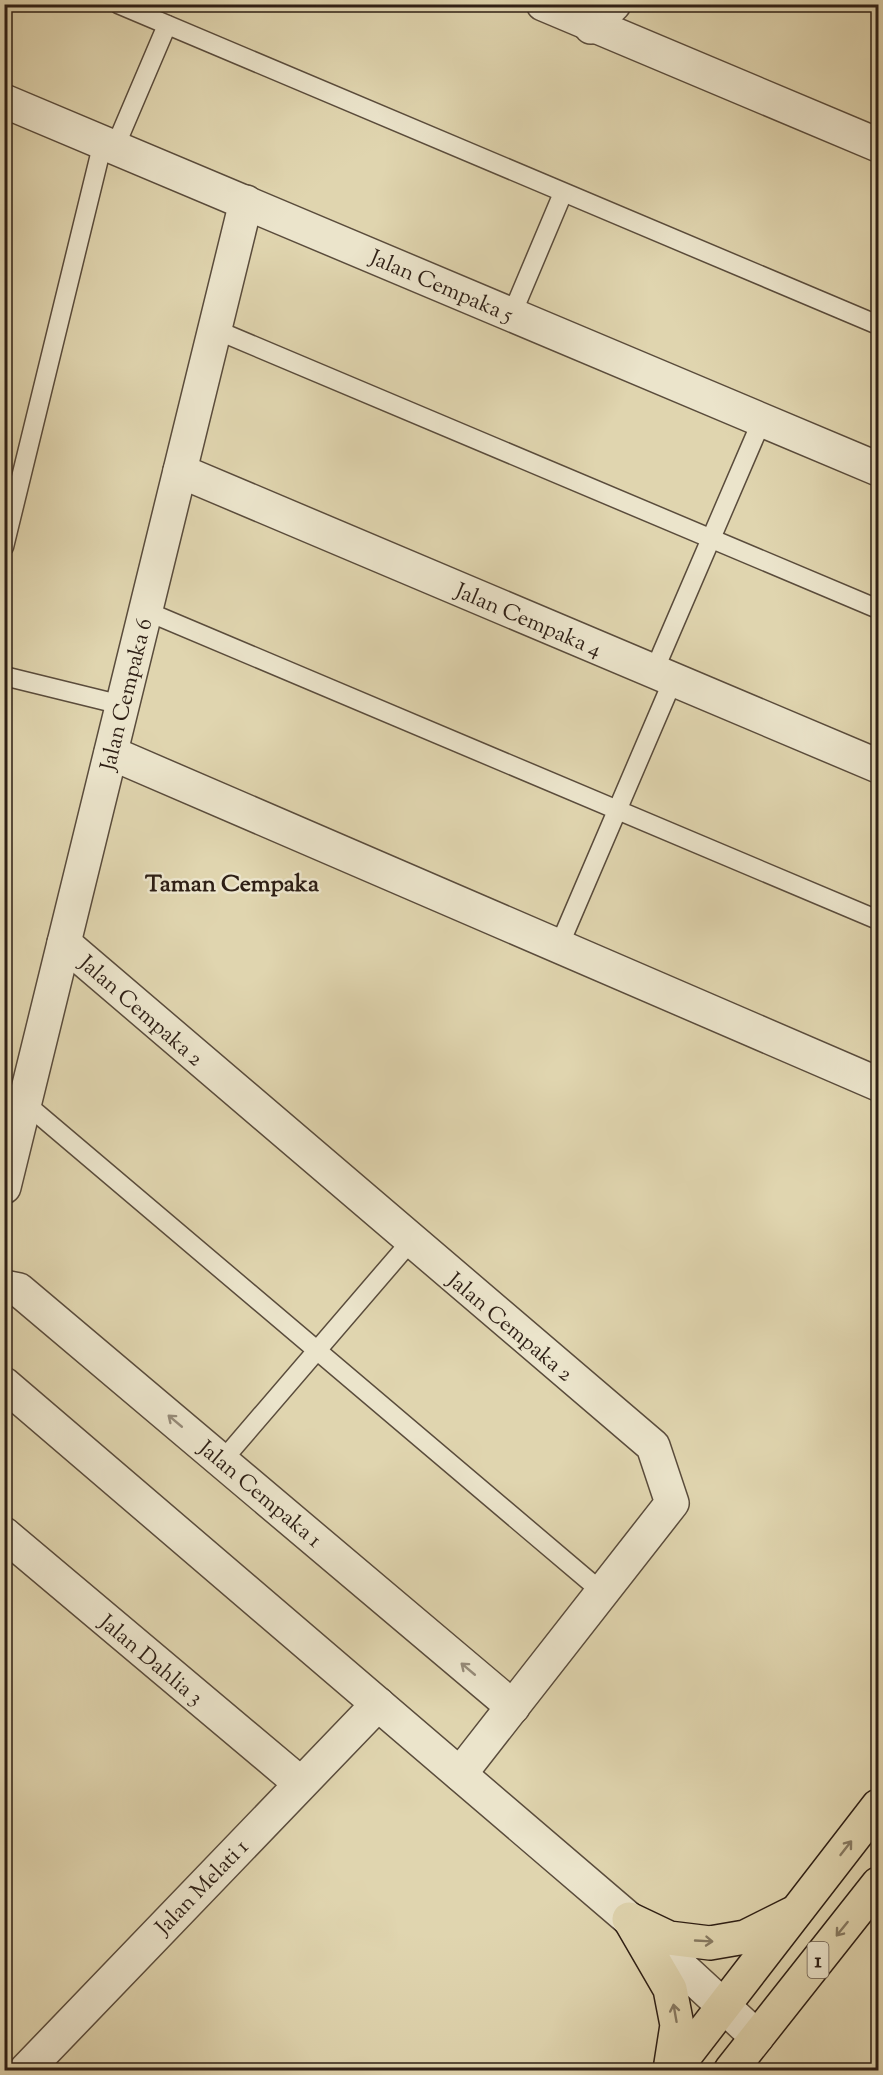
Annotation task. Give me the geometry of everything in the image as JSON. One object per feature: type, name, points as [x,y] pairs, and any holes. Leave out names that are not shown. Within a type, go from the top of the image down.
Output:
[{"type":"main road","name":"1","points":[[672,2070],[879,1806]]},
{"type":"main road","name":"1","points":[[731,2070],[879,1884]]},
{"type":"main road","points":[[629,1919],[669,1938],[710,1942],[745,1937],[798,1911]]},
{"type":"main road","points":[[629,1919],[670,1989],[677,2025],[672,2070]]},
{"type":"street","points":[[543,4],[591,27],[879,145]]},
{"type":"street","points":[[591,27],[614,4]]},
{"type":"street","name":"Jalan Cempaka 5","points":[[4,101],[879,469]]},
{"type":"street","name":"Jalan Cempaka 6","points":[[4,1187],[246,202]]},
{"type":"street","name":"Jalan Cempaka 4","points":[[180,471],[879,766]]},
{"type":"street","points":[[111,753],[879,1084]]},
{"type":"street","name":"Jalan Cempaka 2","points":[[64,943],[653,1446],[672,1503],[460,1774]]},
{"type":"street","name":"Jalan Cempaka 1","points":[[4,1287],[18,1290],[513,1707]]},
{"type":"street","points":[[4,1384],[629,1919],[757,2037]]},
{"type":"street","name":"Jalan Dahlia 3","points":[[4,1534],[300,1783]]},
{"type":"street","name":"Jalan Melati 1","points":[[26,2070],[378,1704]]},
{"type":"lane","points":[[118,4],[879,326]]},
{"type":"lane","points":[[4,547],[109,145],[167,25]]},
{"type":"lane","points":[[512,314],[563,193]]},
{"type":"lane","points":[[214,329],[879,609]]},
{"type":"lane","points":[[559,946],[617,810],[711,538],[762,420]]},
{"type":"lane","points":[[146,611],[879,920]]},
{"type":"lane","points":[[4,676],[122,705]]},
{"type":"lane","points":[[25,1104],[602,1592]]},
{"type":"lane","points":[[222,1461],[411,1241]]},
{"type":"district","name":"Taman Cempaka","points":[[232,883]]}]
